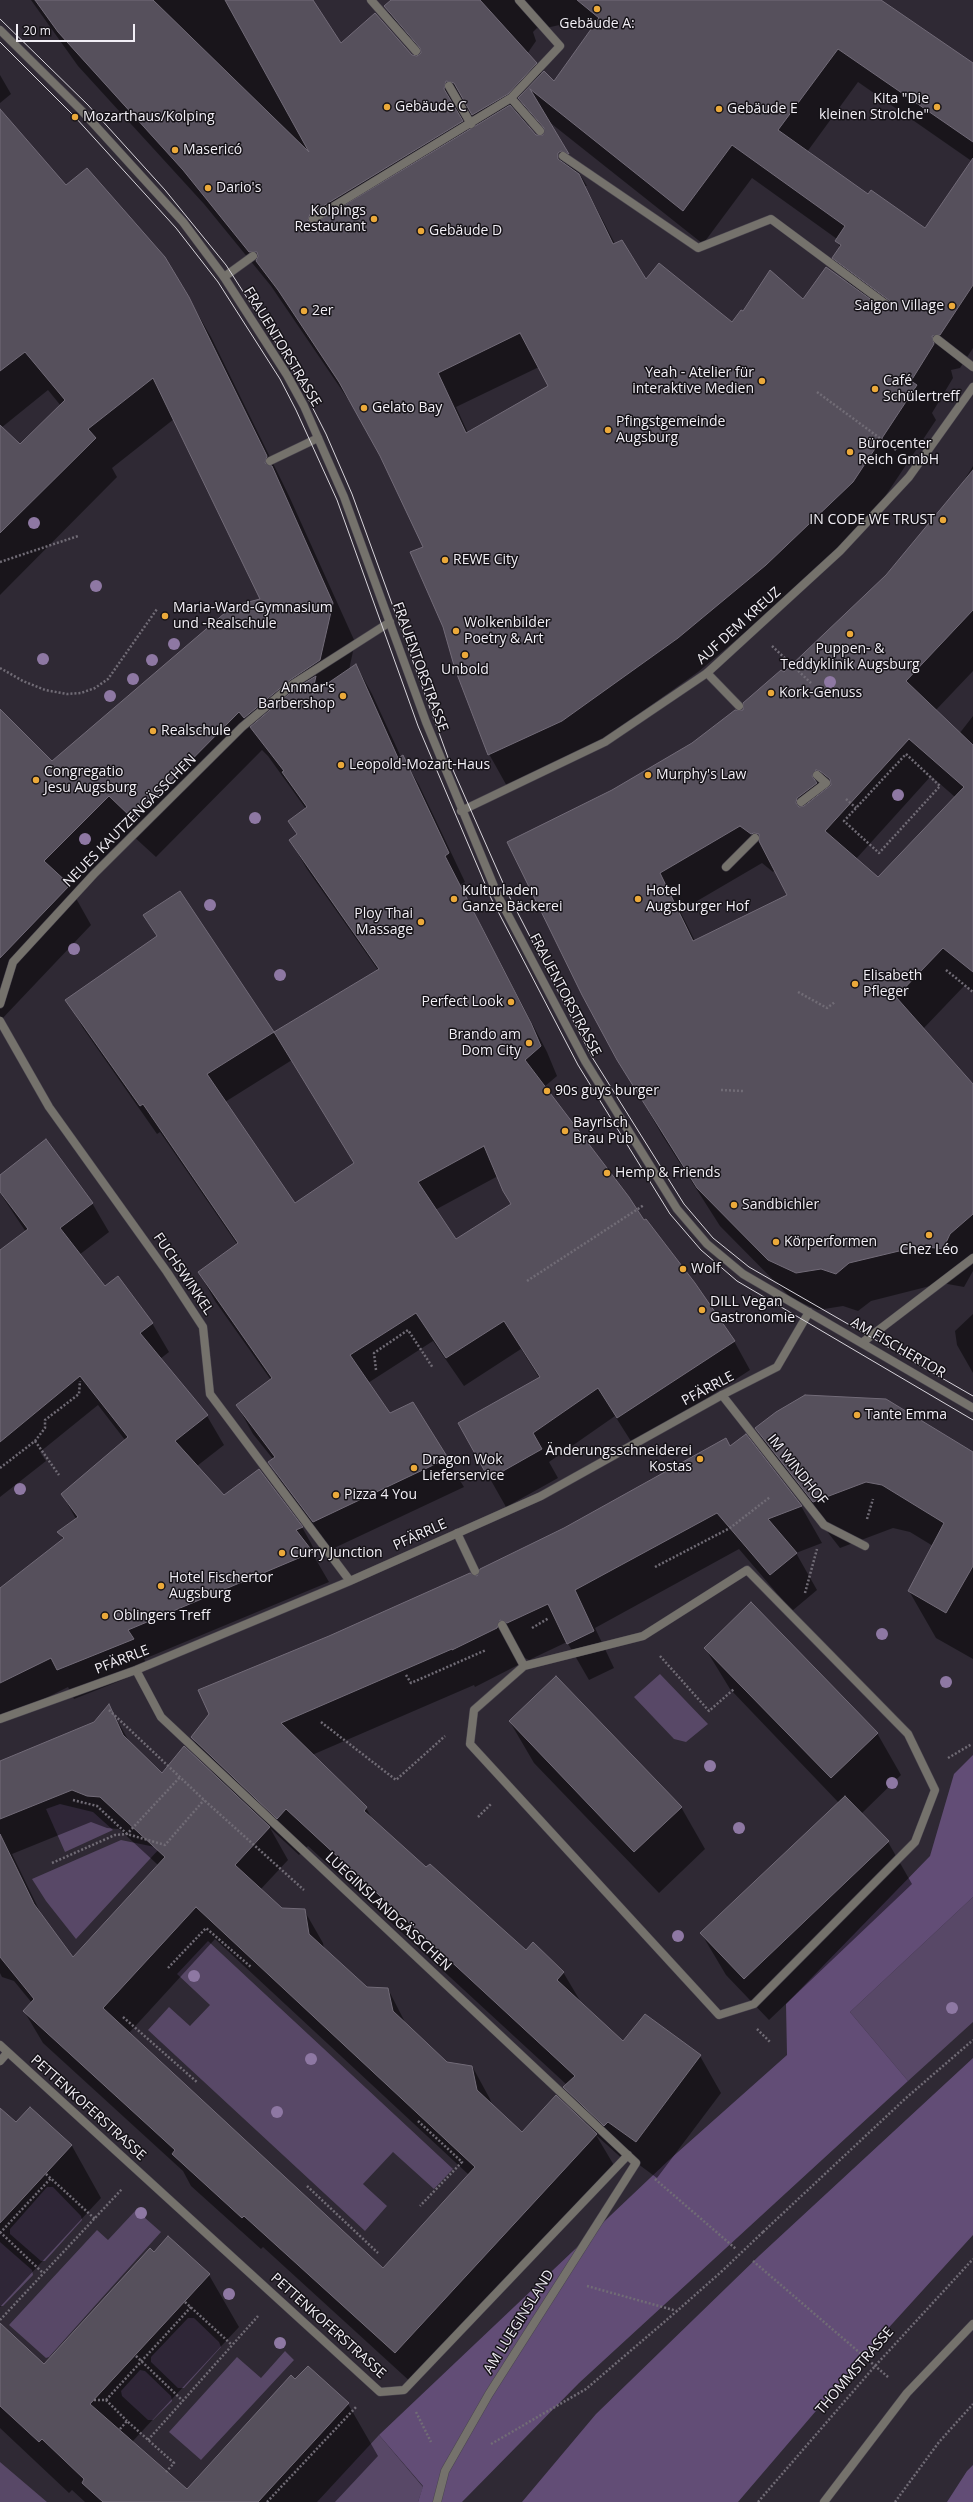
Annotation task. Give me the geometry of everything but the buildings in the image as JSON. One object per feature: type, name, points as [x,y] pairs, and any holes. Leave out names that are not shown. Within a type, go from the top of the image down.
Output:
[{"type":"street","points":[[371,0],[416,51]]},
{"type":"street","points":[[313,219],[511,98],[560,46],[519,0]]},
{"type":"street","name":"FRAUENTORSTRASSE","points":[[0,30],[82,111],[183,222],[224,277],[287,375],[318,438],[344,497],[426,722],[461,811],[498,896],[585,1061],[665,1191],[689,1225],[727,1262],[809,1312]]},
{"type":"street","points":[[449,86],[470,124]]},
{"type":"street","points":[[511,98],[540,130]]},
{"type":"street","points":[[563,156],[698,248],[771,219],[887,305]]},
{"type":"street","points":[[224,277],[253,256]]},
{"type":"street","points":[[937,339],[973,367]]},
{"type":"street","name":"AUF DEM KREUZ","points":[[461,811],[605,742],[707,673],[840,552],[918,466],[973,387]]},
{"type":"street","points":[[270,461],[318,438]]},
{"type":"street","name":"NEUES KAUTZENGÄSSCHEN","points":[[0,1004],[13,962],[94,874],[242,727],[293,684],[390,622]]},
{"type":"street","points":[[707,673],[739,706]]},
{"type":"street","points":[[801,802],[826,782],[817,775]]},
{"type":"street","points":[[726,868],[755,838]]},
{"type":"street","name":"FUCHSWINKEL","points":[[0,1022],[49,1107],[168,1272],[203,1327],[210,1394],[350,1581]]},
{"type":"street","points":[[863,1342],[973,1258]]},
{"type":"street","name":"PFÄRRLE","points":[[0,1719],[136,1670],[350,1581],[541,1496],[722,1395],[777,1368],[809,1312]]},
{"type":"street","name":"AM FISCHERTOR","points":[[809,1312],[863,1342],[973,1408]]},
{"type":"street","name":"IM WINDHOF","points":[[722,1395],[824,1525],[865,1546]]},
{"type":"street","points":[[457,1533],[475,1571]]},
{"type":"street","points":[[747,1570],[908,1734],[935,1790],[915,1842],[754,2004],[719,2015],[470,1744],[474,1710],[524,1666],[643,1636],[747,1570]]},
{"type":"street","points":[[502,1626],[524,1666]]},
{"type":"street","name":"LUEGINSLANDGÄSSCHEN","points":[[136,1670],[161,1717],[636,2163]]},
{"type":"street","name":"PETTENKOFERSTRASSE","points":[[0,2045],[380,2392],[404,2390],[628,2155]]},
{"type":"street","points":[[0,2061],[7,2053]]},
{"type":"street","name":"AM LUEGINSLAND","points":[[436,2502],[445,2471],[489,2394],[636,2163]]},
{"type":"street","points":[[824,2502],[907,2393],[973,2324]]},
{"type":"path","points":[[818,392],[918,466]]},
{"type":"path","points":[[0,562],[78,536]]},
{"type":"path","points":[[0,668],[23,681],[45,690],[67,694],[81,694],[95,688],[108,679],[157,609]]},
{"type":"path","points":[[755,630],[811,683]]},
{"type":"path","points":[[906,754],[940,786],[878,853],[844,821],[856,808],[906,754]]},
{"type":"path","points":[[946,970],[973,992]]},
{"type":"path","points":[[798,992],[827,1008],[835,1002]]},
{"type":"path","points":[[721,1090],[743,1091]]},
{"type":"path","points":[[527,1281],[665,1191]]},
{"type":"path","points":[[376,1370],[374,1353],[408,1330],[433,1368]]},
{"type":"path","points":[[0,1468],[35,1441],[45,1428],[45,1420],[79,1394],[80,1381]]},
{"type":"path","points":[[35,1441],[59,1475]]},
{"type":"path","points":[[655,1567],[730,1528],[790,1480]]},
{"type":"path","points":[[866,1521],[873,1499]]},
{"type":"path","points":[[807,1601],[805,1594],[824,1525]]},
{"type":"path","points":[[406,1675],[411,1683],[510,1640],[549,1618]]},
{"type":"path","points":[[643,1636],[709,1711],[734,1689]]},
{"type":"path","points":[[321,1722],[396,1780],[474,1710]]},
{"type":"path","points":[[127,1834],[180,1777]]},
{"type":"path","points":[[73,1800],[97,1806],[127,1834]]},
{"type":"path","points":[[52,1863],[115,1836],[127,1834],[165,1845],[204,1800]]},
{"type":"path","points":[[168,1968],[206,1928],[251,1967]]},
{"type":"path","points":[[123,2017],[198,2083]]},
{"type":"path","points":[[485,2448],[586,2389],[721,2272],[906,2098],[973,2040]]},
{"type":"path","points":[[418,2121],[462,2162],[420,2206]]},
{"type":"path","points":[[636,2163],[736,2249]]},
{"type":"path","points":[[0,2320],[138,2171]]},
{"type":"path","points":[[46,2174],[95,2218]]},
{"type":"path","points":[[43,2273],[0,2232],[51,2178]]},
{"type":"path","points":[[307,2186],[378,2252]]},
{"type":"path","name":"THOMMSTRASSE","points":[[758,2502],[875,2366],[973,2259]]},
{"type":"path","points":[[753,2262],[907,2393]]},
{"type":"path","points":[[561,2279],[677,2311]]},
{"type":"path","points":[[148,2440],[276,2296]]},
{"type":"path","points":[[185,2302],[232,2346]]},
{"type":"path","points":[[106,2400],[140,2360],[192,2307]]},
{"type":"path","points":[[0,2312],[4,2316]]},
{"type":"path","points":[[136,2356],[183,2401]]},
{"type":"path","points":[[267,2502],[374,2387]]},
{"type":"path","points":[[94,2400],[106,2400],[174,2463],[166,2472]]},
{"type":"path","points":[[895,2502],[939,2442],[973,2404]]},
{"type":"path","points":[[120,2430],[127,2421]]},
{"type":"shaded area","points":[[660,1674],[708,1724],[686,1742],[674,1739],[634,1697]]},
{"type":"shaded area","points":[[973,1755],[973,1897],[850,2012],[908,2081],[579,2383],[462,2502],[418,2502],[423,2486],[379,2435],[669,2160],[787,2055],[786,2004],[930,1856],[954,1774]]},
{"type":"shaded area","points":[[60,1804],[93,1812],[113,1830],[65,1852],[46,1809]]},
{"type":"shaded area","points":[[121,1840],[160,1848],[76,1939],[46,1901],[32,1879]]},
{"type":"shaded area","points":[[973,1897],[973,2022],[908,2081],[850,2012]]},
{"type":"shaded area","points":[[208,1941],[453,2169],[434,2189],[393,2152],[363,2184],[387,2206],[365,2231],[148,2030],[169,2007],[190,2026],[210,2005],[177,1974]]},
{"type":"shaded area","points":[[973,2058],[973,2235],[863,2356],[738,2502],[522,2502],[596,2414],[760,2255]]},
{"type":"shaded area","points":[[47,2187],[53,2187],[81,2216],[82,2220],[45,2261],[41,2261],[10,2234],[10,2229]]},
{"type":"shaded area","points":[[136,2210],[161,2232],[49,2357],[46,2358],[9,2325],[97,2230],[108,2240]]},
{"type":"shaded area","points":[[0,2242],[32,2270],[33,2275],[3,2306],[0,2306]]},
{"type":"shaded area","points":[[188,2318],[194,2318],[219,2342],[221,2347],[184,2388],[178,2388],[151,2362],[151,2357]]},
{"type":"shaded area","points":[[285,2351],[294,2360],[201,2460],[169,2432],[237,2357],[261,2378]]},
{"type":"shaded area","points":[[140,2370],[145,2371],[171,2396],[172,2401],[153,2420],[148,2420],[122,2396],[121,2391]]},
{"type":"shaded area","points":[[379,2435],[423,2487],[418,2502],[317,2502]]},
{"type":"shaded area","points":[[0,2462],[47,2502],[0,2502]]},
{"type":"shaded area","points":[[973,2465],[973,2502],[947,2502],[967,2471]]},
{"type":"tram line","points":[[0,19],[88,105],[165,190],[226,265],[294,371],[326,434],[352,494],[450,763],[507,892],[592,1057],[684,1204],[713,1238],[749,1267],[973,1396]]},
{"type":"tram line","points":[[0,42],[75,117],[176,228],[218,282],[280,379],[296,410],[337,500],[418,726],[491,898],[578,1065],[670,1214],[701,1250],[737,1281],[973,1420]]},
{"type":"place","name":"Gebäude A:","points":[[597,9]]},
{"type":"place","name":"Gebäude C","points":[[387,107]]},
{"type":"place","name":"Kita \"Die kleinen Strolche\"","points":[[937,107]]},
{"type":"place","name":"Gebäude E","points":[[719,109]]},
{"type":"place","name":"Mozarthaus/Kolping","points":[[75,117]]},
{"type":"place","name":"Masericó","points":[[175,150]]},
{"type":"place","name":"Dario's","points":[[208,188]]},
{"type":"place","name":"Kolpings Restaurant","points":[[374,219]]},
{"type":"place","name":"Gebäude D","points":[[421,231]]},
{"type":"place","name":"Saigon Village","points":[[952,306]]},
{"type":"place","name":"2er","points":[[304,311]]},
{"type":"place","name":"Yeah - Atelier für interaktive Medien","points":[[762,381]]},
{"type":"place","name":"Café Schülertreff","points":[[875,389]]},
{"type":"place","name":"Gelato Bay","points":[[364,408]]},
{"type":"place","name":"Pfingstgemeinde Augsburg","points":[[608,430]]},
{"type":"place","name":"Bürocenter Reich GmbH","points":[[850,452]]},
{"type":"place","name":"IN CODE WE TRUST","points":[[943,520]]},
{"type":"place","name":"REWE City","points":[[445,560]]},
{"type":"place","name":"Maria-Ward-Gymnasium und -Realschule","points":[[165,616]]},
{"type":"place","name":"Wolkenbilder Poetry & Art","points":[[456,631]]},
{"type":"place","name":"Puppen- & Teddyklinik Augsburg","points":[[850,634]]},
{"type":"place","name":"Unbold","points":[[465,655]]},
{"type":"place","name":"Kork-Genuss","points":[[771,693]]},
{"type":"place","name":"Anmar's Barbershop","points":[[343,696]]},
{"type":"place","name":"Realschule","points":[[153,731]]},
{"type":"place","name":"Leopold-Mozart-Haus","points":[[341,765]]},
{"type":"place","name":"Murphy's Law","points":[[648,775]]},
{"type":"place","name":"Congregatio Jesu Augsburg","points":[[36,780]]},
{"type":"place","name":"Kulturladen Ganze Bäckerei","points":[[454,899]]},
{"type":"place","name":"Hotel Augsburger Hof","points":[[638,899]]},
{"type":"place","name":"Ploy Thai Massage","points":[[421,922]]},
{"type":"place","name":"Elisabeth Pfleger","points":[[855,984]]},
{"type":"place","name":"Perfect Look","points":[[511,1002]]},
{"type":"place","name":"Brando am Dom City","points":[[529,1043]]},
{"type":"place","name":"90s guys burger","points":[[547,1091]]},
{"type":"place","name":"Bayrisch Brau Pub","points":[[565,1131]]},
{"type":"place","name":"Hemp & Friends","points":[[607,1173]]},
{"type":"place","name":"Sandbichler","points":[[734,1205]]},
{"type":"place","name":"Chez Léo","points":[[929,1235]]},
{"type":"place","name":"Körperformen","points":[[776,1242]]},
{"type":"place","name":"Wolf","points":[[683,1269]]},
{"type":"place","name":"DILL Vegan Gastronomie","points":[[702,1310]]},
{"type":"place","name":"Tante Emma","points":[[857,1415]]},
{"type":"place","name":"Änderungsschneiderei Kostas","points":[[700,1459]]},
{"type":"place","name":"Dragon Wok Lieferservice","points":[[414,1468]]},
{"type":"place","name":"Pizza 4 You","points":[[336,1495]]},
{"type":"place","name":"Curry Junction","points":[[282,1553]]},
{"type":"place","name":"Hotel Fischertor Augsburg","points":[[161,1586]]},
{"type":"place","name":"Oblingers Treff","points":[[105,1616]]}]
